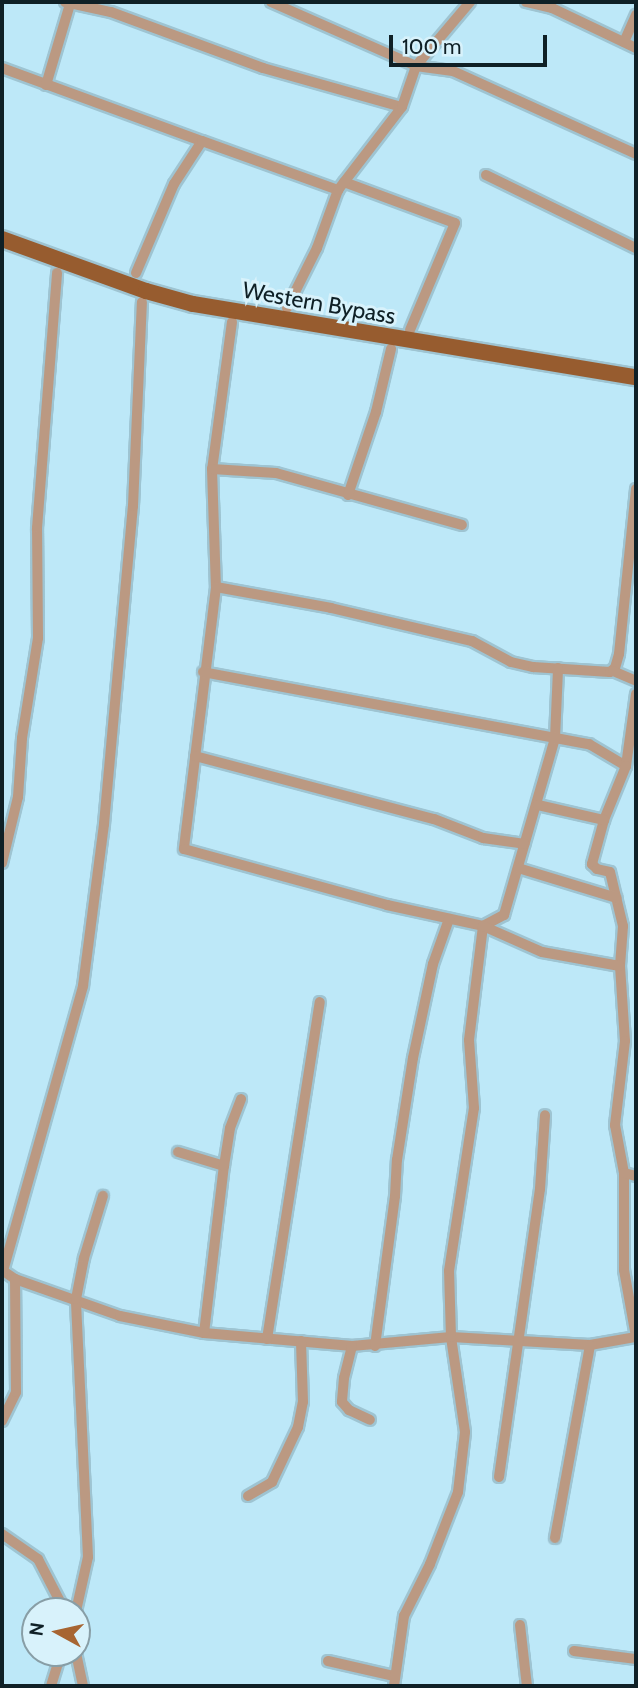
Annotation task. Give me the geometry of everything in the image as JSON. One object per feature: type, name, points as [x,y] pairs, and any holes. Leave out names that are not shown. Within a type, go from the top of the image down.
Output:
[{"type":"main road","name":"Western Bypass","points":[[2,240],[134,287],[193,304],[636,377]]},
{"type":"street","points":[[271,2],[416,66],[453,71],[636,154]]},
{"type":"street","points":[[287,308],[317,248],[341,186],[402,107],[416,66],[470,2]]},
{"type":"street","points":[[526,2],[552,8],[636,48]]},
{"type":"street","points":[[46,85],[68,3],[111,12],[263,68],[402,107]]},
{"type":"street","points":[[624,42],[636,15]]},
{"type":"street","points":[[2,68],[202,141],[455,223],[410,330]]},
{"type":"street","points":[[136,273],[174,184],[202,141]]},
{"type":"street","points":[[486,175],[636,248]]},
{"type":"street","points":[[2,863],[18,797],[22,738],[38,638],[37,528],[57,273]]},
{"type":"street","points":[[142,302],[133,506],[104,824],[83,986],[2,1270],[15,1279],[120,1316],[204,1333],[352,1346],[451,1337],[590,1345],[636,1337],[624,1270],[624,1173],[615,1125],[625,1041],[620,966],[623,926],[610,872],[597,869],[592,864],[604,820],[626,766],[636,694]]},
{"type":"street","points":[[232,322],[212,469],[216,587],[203,673],[184,844],[188,852],[483,926],[542,952],[620,966]]},
{"type":"street","points":[[348,495],[376,412],[391,349]]},
{"type":"street","points":[[212,469],[276,473],[462,525]]},
{"type":"street","points":[[613,671],[619,654],[636,489]]},
{"type":"street","points":[[216,587],[331,608],[472,641],[511,662],[613,671],[636,681]]},
{"type":"street","points":[[483,926],[504,915],[538,804],[555,738],[558,668]]},
{"type":"street","points":[[203,673],[589,744],[626,766]]},
{"type":"street","points":[[195,756],[434,819],[483,838],[525,844]]},
{"type":"street","points":[[538,804],[604,820]]},
{"type":"street","points":[[518,868],[617,898]]},
{"type":"street","points":[[375,1346],[395,1196],[397,1160],[413,1058],[433,964],[449,919]]},
{"type":"street","points":[[328,1661],[394,1681],[404,1616],[430,1564],[458,1492],[465,1432],[451,1337],[449,1271],[474,1108],[469,1040],[483,926]]},
{"type":"street","points":[[267,1339],[320,1002]]},
{"type":"street","points":[[204,1333],[230,1128],[241,1100]]},
{"type":"street","points":[[499,1477],[540,1189],[545,1115]]},
{"type":"street","points":[[178,1152],[224,1166]]},
{"type":"street","points":[[624,1173],[636,1176]]},
{"type":"street","points":[[79,1597],[88,1557],[76,1299],[84,1258],[103,1196]]},
{"type":"street","points":[[2,1421],[16,1392],[15,1279]]},
{"type":"street","points":[[248,1496],[272,1482],[295,1435],[303,1402],[301,1341]]},
{"type":"street","points":[[555,1538],[590,1345]]},
{"type":"street","points":[[352,1346],[344,1378],[342,1402],[349,1410],[370,1420]]},
{"type":"street","points":[[2,1534],[38,1559],[58,1597]]},
{"type":"street","points":[[520,1625],[527,1686]]},
{"type":"street","points":[[574,1651],[636,1659]]},
{"type":"street","points":[[51,1686],[57,1667]]},
{"type":"street","points":[[79,1667],[83,1686]]}]
